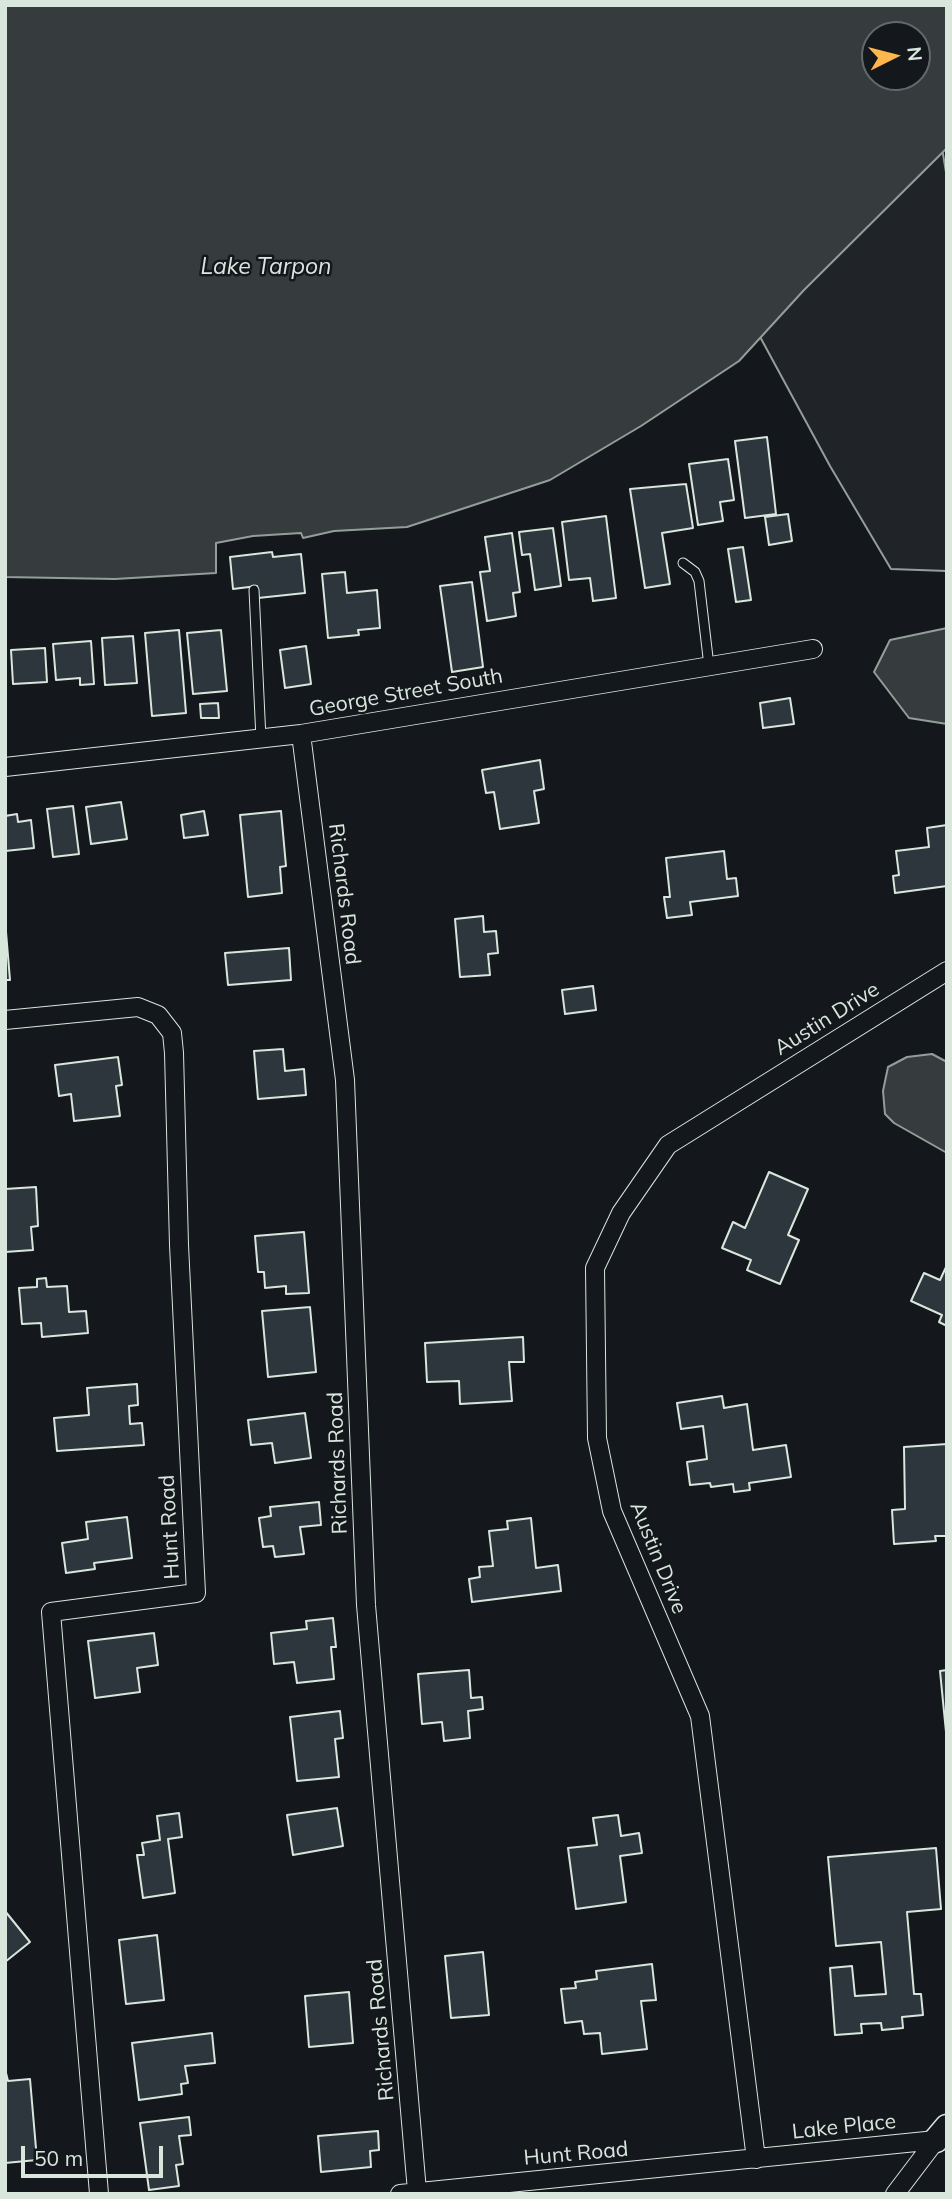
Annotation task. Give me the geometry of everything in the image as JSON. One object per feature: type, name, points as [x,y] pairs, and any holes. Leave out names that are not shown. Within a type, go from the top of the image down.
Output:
[{"type":"street","name":"George Street South","points":[[5,767],[301,734],[813,649]]},
{"type":"street","name":"Richards Road","points":[[301,734],[345,1080],[366,1605],[408,2192]]},
{"type":"street","name":"Austin Drive","points":[[756,2160],[700,1716],[612,1511],[597,1438],[595,1268],[621,1213],[668,1146],[947,971]]},
{"type":"street","name":"Hunt Road","points":[[5,1020],[138,1007],[158,1015],[172,1033],[174,1053],[179,1245],[196,1593],[51,1612],[99,2194]]},
{"type":"street","name":"Lake Place","points":[[756,2160],[941,2134]]},
{"type":"street","points":[[895,2194],[941,2134]]},
{"type":"street","name":"Hunt Road","points":[[408,2192],[475,2190],[756,2160]]},
{"type":"lane","points":[[683,563],[695,572],[699,581],[709,666]]},
{"type":"lane","points":[[254,590],[261,739]]},
{"type":"shaded area","points":[[941,142],[947,178],[947,571],[891,569],[830,466],[752,322]]},
{"type":"water","name":"Lake Tarpon","points":[[5,5],[947,5],[947,148],[804,290],[739,361],[641,426],[550,480],[407,527],[334,531],[303,538],[301,533],[253,536],[216,543],[216,573],[115,579],[5,577]]},
{"type":"water","points":[[947,628],[947,724],[909,718],[874,672],[890,640]]},
{"type":"water","points":[[932,1054],[947,1062],[947,1153],[894,1123],[885,1114],[883,1091],[888,1067],[907,1057]]},
{"type":"building","points":[[767,437],[776,514],[745,518],[735,441]]},
{"type":"building","points":[[728,459],[734,500],[720,502],[723,521],[698,525],[689,464]]},
{"type":"building","points":[[686,484],[693,528],[662,533],[670,584],[645,588],[630,489]]},
{"type":"building","points":[[788,514],[792,541],[769,545],[765,517]]},
{"type":"building","points":[[606,516],[616,598],[593,601],[590,578],[569,580],[562,522]]},
{"type":"building","points":[[553,528],[561,586],[535,590],[530,554],[522,555],[519,532]]},
{"type":"building","points":[[512,533],[520,592],[513,593],[516,616],[487,621],[480,572],[490,571],[485,537]]},
{"type":"building","points":[[743,547],[751,600],[736,602],[728,549]]},
{"type":"building","points":[[272,552],[273,557],[301,554],[305,593],[258,598],[257,586],[233,589],[230,557]]},
{"type":"building","points":[[345,572],[347,593],[377,590],[380,628],[358,630],[359,635],[328,638],[322,574]]},
{"type":"building","points":[[472,582],[483,667],[452,672],[440,586]]},
{"type":"building","points":[[179,630],[186,713],[152,716],[145,633]]},
{"type":"building","points":[[221,630],[227,691],[193,694],[187,633]]},
{"type":"building","points":[[133,636],[137,683],[105,685],[102,638]]},
{"type":"building","points":[[91,641],[94,684],[80,685],[80,678],[56,680],[53,644]]},
{"type":"building","points":[[306,646],[311,684],[285,688],[280,650]]},
{"type":"building","points":[[45,648],[47,682],[13,684],[11,650]]},
{"type":"building","points":[[790,698],[794,724],[763,728],[760,703]]},
{"type":"building","points":[[218,703],[219,718],[201,718],[200,704]]},
{"type":"building","points":[[540,760],[544,789],[534,791],[539,823],[500,829],[494,792],[486,793],[482,770]]},
{"type":"building","points":[[121,802],[127,839],[91,844],[86,807]]},
{"type":"building","points":[[73,806],[79,854],[53,857],[47,809]]},
{"type":"building","points":[[204,811],[208,835],[184,838],[181,815]]},
{"type":"building","points":[[281,811],[286,866],[280,867],[282,893],[248,897],[240,815]]},
{"type":"building","points":[[17,814],[18,822],[31,820],[34,848],[5,851],[5,816]]},
{"type":"building","points":[[947,825],[947,886],[895,893],[893,876],[899,875],[896,851],[929,847],[927,828]]},
{"type":"building","points":[[724,851],[727,879],[736,878],[738,896],[690,902],[692,915],[667,918],[664,897],[670,897],[666,858]]},
{"type":"building","points":[[483,916],[484,932],[496,931],[498,953],[488,954],[490,975],[460,977],[455,919]]},
{"type":"building","points":[[5,920],[10,980],[5,980]]},
{"type":"building","points":[[289,948],[291,980],[228,985],[225,953]]},
{"type":"building","points":[[593,986],[596,1010],[565,1014],[562,990]]},
{"type":"building","points":[[283,1049],[285,1071],[304,1069],[306,1095],[258,1099],[254,1051]]},
{"type":"building","points":[[118,1057],[122,1085],[116,1086],[120,1116],[74,1121],[71,1094],[59,1096],[55,1065]]},
{"type":"building","points":[[769,1172],[808,1189],[788,1235],[799,1240],[780,1284],[747,1270],[751,1260],[722,1248],[733,1222],[745,1228]]},
{"type":"building","points":[[36,1187],[38,1226],[31,1227],[33,1250],[5,1252],[5,1189]]},
{"type":"building","points":[[304,1232],[309,1293],[286,1294],[286,1286],[265,1288],[264,1272],[258,1272],[255,1236]]},
{"type":"building","points":[[947,1265],[947,1326],[939,1322],[942,1315],[911,1301],[924,1273],[940,1280]]},
{"type":"building","points":[[46,1278],[47,1287],[67,1286],[69,1312],[86,1311],[88,1333],[42,1337],[41,1323],[22,1324],[19,1288],[37,1287],[37,1279]]},
{"type":"building","points":[[310,1307],[316,1372],[268,1377],[262,1311]]},
{"type":"building","points":[[523,1337],[524,1362],[509,1362],[512,1401],[460,1404],[459,1381],[427,1382],[425,1343]]},
{"type":"building","points":[[137,1384],[138,1405],[129,1406],[130,1424],[142,1423],[144,1445],[57,1451],[54,1418],[89,1415],[87,1388]]},
{"type":"building","points":[[722,1396],[724,1408],[747,1404],[753,1450],[786,1445],[791,1477],[749,1483],[750,1490],[734,1492],[733,1484],[711,1487],[710,1483],[690,1485],[687,1462],[707,1459],[703,1426],[681,1429],[677,1403]]},
{"type":"building","points":[[305,1413],[311,1458],[275,1463],[272,1443],[251,1445],[248,1420]]},
{"type":"building","points":[[947,1444],[947,1536],[935,1536],[936,1541],[894,1544],[892,1510],[905,1509],[904,1447]]},
{"type":"building","points":[[319,1502],[321,1525],[300,1527],[304,1554],[275,1557],[273,1546],[263,1547],[259,1518],[271,1516],[270,1507]]},
{"type":"building","points":[[127,1517],[132,1558],[94,1563],[95,1569],[66,1573],[62,1543],[88,1539],[86,1522]]},
{"type":"building","points":[[531,1518],[536,1568],[558,1565],[561,1591],[472,1602],[469,1579],[480,1577],[479,1567],[493,1566],[489,1531],[508,1529],[507,1521]]},
{"type":"building","points":[[333,1618],[336,1647],[331,1647],[334,1679],[297,1683],[294,1662],[274,1664],[271,1633],[307,1629],[306,1621]]},
{"type":"building","points":[[154,1633],[158,1665],[137,1668],[140,1692],[95,1698],[88,1641]]},
{"type":"building","points":[[469,1670],[471,1698],[482,1697],[483,1709],[468,1711],[470,1738],[444,1741],[442,1722],[422,1724],[418,1674]]},
{"type":"building","points":[[947,1670],[947,1731],[946,1732],[940,1671]]},
{"type":"building","points":[[340,1711],[343,1738],[335,1739],[339,1777],[297,1781],[290,1717]]},
{"type":"building","points":[[337,1808],[343,1846],[293,1855],[287,1815]]},
{"type":"building","points":[[179,1813],[182,1837],[168,1839],[175,1893],[143,1898],[137,1855],[144,1855],[142,1843],[160,1840],[157,1816]]},
{"type":"building","points":[[618,1815],[621,1836],[639,1833],[642,1853],[620,1856],[626,1902],[576,1909],[568,1848],[597,1845],[593,1818]]},
{"type":"building","points":[[936,1848],[941,1909],[907,1912],[914,1994],[921,1994],[923,2015],[902,2017],[903,2028],[882,2030],[881,2023],[861,2024],[862,2033],[835,2035],[830,1968],[852,1966],[855,1996],[886,1994],[881,1942],[836,1946],[828,1857]]},
{"type":"building","points":[[5,1911],[30,1942],[5,1962]]},
{"type":"building","points":[[157,1935],[164,2000],[126,2004],[119,1940]]},
{"type":"building","points":[[483,1952],[489,2015],[451,2018],[445,1956]]},
{"type":"building","points":[[652,1964],[656,2000],[641,2001],[647,2049],[602,2054],[600,2033],[584,2034],[582,2021],[565,2023],[561,1989],[576,1988],[575,1982],[597,1979],[596,1971]]},
{"type":"building","points":[[349,1992],[353,2043],[309,2047],[305,1996]]},
{"type":"building","points":[[212,2033],[215,2063],[185,2066],[188,2083],[181,2084],[182,2094],[139,2100],[132,2043]]},
{"type":"building","points":[[5,2069],[8,2081],[30,2079],[37,2160],[5,2163]]},
{"type":"building","points":[[189,2117],[191,2135],[179,2136],[183,2164],[176,2165],[179,2186],[149,2190],[140,2123]]},
{"type":"building","points":[[378,2131],[379,2150],[370,2151],[371,2167],[321,2172],[318,2136]]}]
